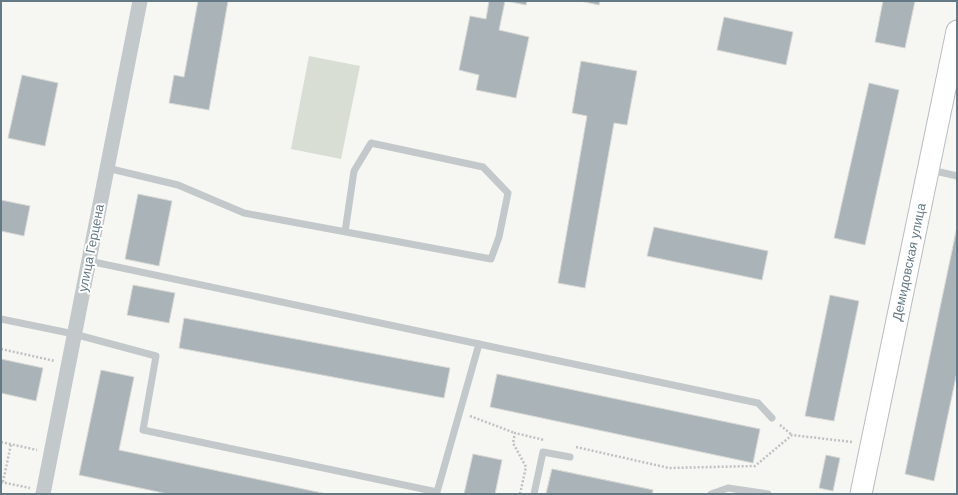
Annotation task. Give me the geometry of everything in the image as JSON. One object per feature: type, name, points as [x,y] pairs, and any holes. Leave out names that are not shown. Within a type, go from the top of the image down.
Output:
[{"type":"street","name":"улица Герцена","points":[[43,494],[140,1]]},
{"type":"street","name":"Демидовская улица","points":[[861,494],[957,31]]},
{"type":"lane","points":[[107,168],[178,185],[244,213],[345,232],[491,259],[499,237],[508,193],[483,167],[371,143],[354,171],[345,232]]},
{"type":"lane","points":[[929,170],[957,176]]},
{"type":"lane","points":[[89,261],[758,403],[772,418]]},
{"type":"lane","points":[[1,319],[74,334],[156,356],[143,430],[437,492],[479,344]]},
{"type":"lane","points":[[534,494],[543,452],[570,457]]},
{"type":"lane","points":[[711,494],[728,488],[768,494]]},
{"type":"path","points":[[1,349],[68,364]]},
{"type":"path","points":[[460,412],[515,433],[546,440]]},
{"type":"path","points":[[772,418],[792,435],[852,442]]},
{"type":"path","points":[[515,433],[513,443],[526,467],[520,494]]},
{"type":"path","points":[[569,445],[670,468],[755,466],[792,435]]},
{"type":"path","points":[[1,442],[51,452]]},
{"type":"path","points":[[3,482],[11,444]]},
{"type":"shaded area","points":[[309,56],[360,66],[341,159],[291,149]]},
{"type":"building","points":[[198,1],[228,1],[209,110],[169,103],[174,75],[184,77]]},
{"type":"building","points":[[489,1],[505,1],[499,30],[529,37],[516,98],[476,90],[479,75],[459,70],[470,16],[486,19]]},
{"type":"building","points":[[506,1],[527,1],[526,5]]},
{"type":"building","points":[[580,1],[600,1],[599,5]]},
{"type":"building","points":[[883,1],[915,1],[905,48],[875,42]]},
{"type":"building","points":[[724,17],[793,32],[786,65],[717,50]]},
{"type":"building","points":[[581,61],[637,71],[627,125],[614,123],[585,288],[558,283],[587,116],[572,113]]},
{"type":"building","points":[[22,75],[58,83],[45,146],[8,138]]},
{"type":"building","points":[[869,83],[899,90],[865,245],[834,238]]},
{"type":"building","points":[[138,194],[172,201],[159,266],[125,259]]},
{"type":"building","points":[[1,200],[30,206],[24,236],[1,231]]},
{"type":"building","points":[[654,227],[768,251],[762,280],[647,256]]},
{"type":"building","points":[[957,227],[957,372],[934,481],[905,474]]},
{"type":"building","points":[[133,285],[175,293],[169,323],[127,315]]},
{"type":"building","points":[[830,295],[859,301],[834,421],[805,416]]},
{"type":"building","points":[[184,318],[450,368],[444,398],[179,348]]},
{"type":"building","points":[[1,359],[43,368],[36,401],[1,393]]},
{"type":"building","points":[[101,370],[134,377],[119,450],[327,494],[168,494],[79,475]]},
{"type":"building","points":[[497,374],[760,429],[753,463],[490,407]]},
{"type":"building","points":[[473,454],[502,460],[495,494],[464,494]]},
{"type":"building","points":[[826,455],[840,458],[833,491],[819,488]]},
{"type":"building","points":[[552,469],[653,490],[652,494],[546,494]]},
{"type":"building","points":[[552,469],[653,490],[652,494],[546,494]]}]
